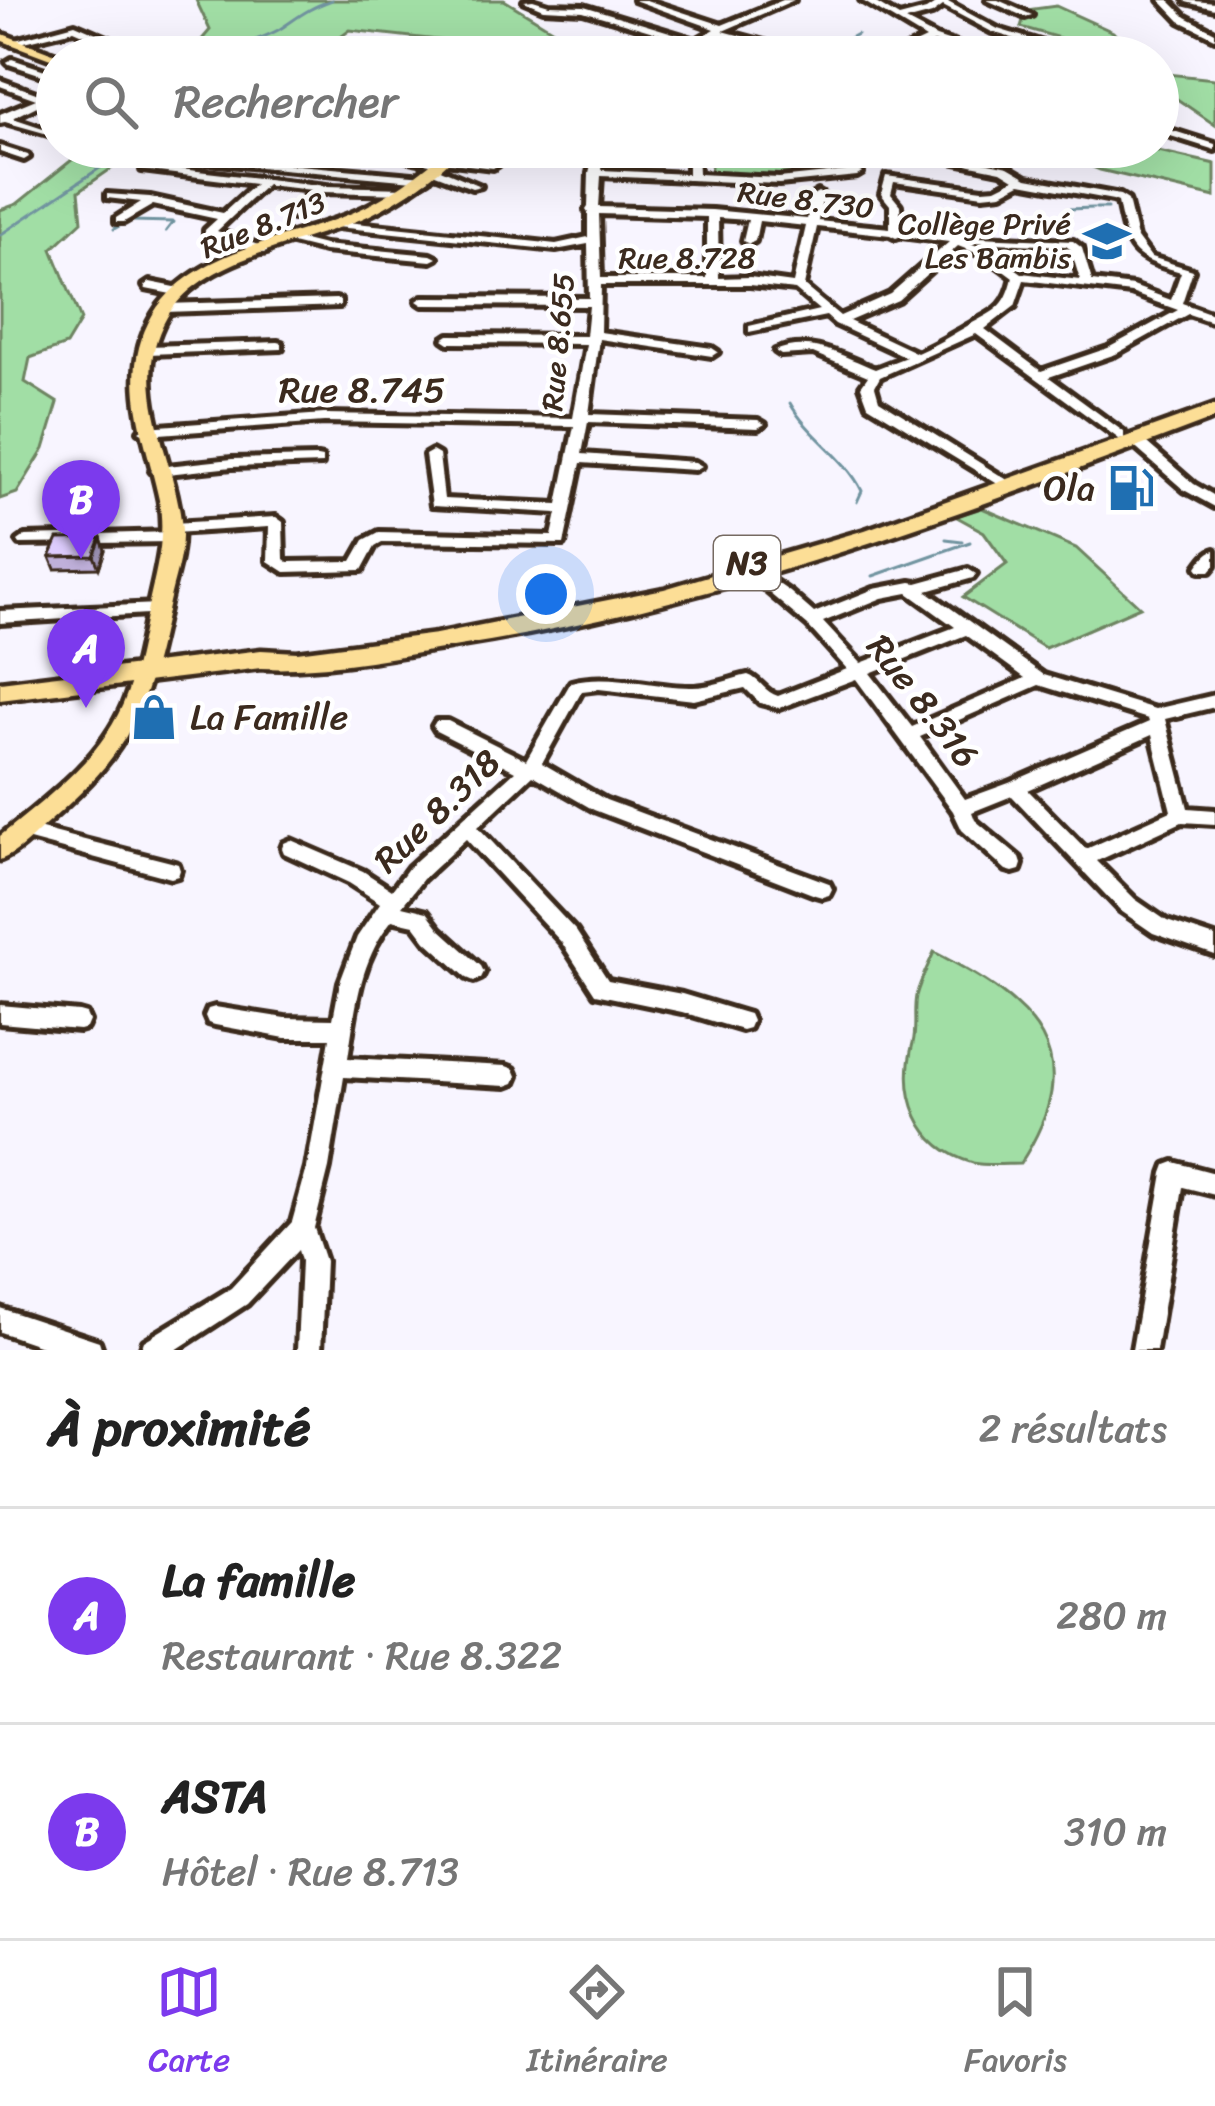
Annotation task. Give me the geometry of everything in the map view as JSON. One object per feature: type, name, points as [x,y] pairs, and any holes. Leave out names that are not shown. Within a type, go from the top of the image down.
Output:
[{"type":"highway","name":"N3","points":[[0,691],[261,659],[333,656],[566,620],[754,572],[923,518],[1211,403]]},
{"type":"highway","name":"N3","points":[[261,659],[284,651],[565,609],[665,585],[866,528],[1127,438]]},
{"type":"main road","points":[[5,40],[36,52]]},
{"type":"main road","name":"Rue 8.713","points":[[0,850],[99,759],[123,725],[144,674],[172,532],[146,431],[142,383],[148,350],[165,308],[213,271],[338,224],[406,190],[434,168]]},
{"type":"street","points":[[638,0],[740,36]]},
{"type":"street","points":[[763,0],[784,2]]},
{"type":"street","points":[[866,0],[927,36]]},
{"type":"street","points":[[991,0],[1028,15]]},
{"type":"street","points":[[1164,0],[1186,21],[1215,34]]},
{"type":"street","points":[[1189,0],[1215,6]]},
{"type":"street","points":[[528,1],[549,11],[564,7],[588,10],[673,36]]},
{"type":"street","points":[[708,36],[784,2]]},
{"type":"street","points":[[898,20],[945,2],[969,22],[1002,36]]},
{"type":"street","points":[[5,40],[75,27],[96,36]]},
{"type":"street","points":[[0,67],[36,52]]},
{"type":"street","points":[[12,62],[36,70]]},
{"type":"street","points":[[0,83],[36,96]]},
{"type":"street","points":[[1,118],[36,103]]},
{"type":"street","points":[[1,118],[36,129]]},
{"type":"street","points":[[1179,136],[1215,147]]},
{"type":"street","points":[[0,149],[24,157]]},
{"type":"street","points":[[146,168],[320,187],[406,190]]},
{"type":"street","points":[[448,168],[476,186]]},
{"type":"street","name":"Rue 8.655","points":[[172,532],[276,522],[280,524],[276,561],[285,567],[358,566],[369,543],[380,537],[559,542],[595,302],[590,240],[595,168]]},
{"type":"street","points":[[693,168],[693,175]]},
{"type":"street","points":[[1000,168],[1023,180],[1123,200],[1131,238],[1147,259],[1187,270],[1182,306],[1112,351],[1042,375]]},
{"type":"street","points":[[594,173],[779,182],[857,173]]},
{"type":"street","points":[[896,235],[895,205],[886,194],[888,179],[983,192],[1023,180]]},
{"type":"street","points":[[263,182],[210,234],[263,250]]},
{"type":"street","points":[[293,215],[320,187]]},
{"type":"street","points":[[798,287],[818,195]]},
{"type":"street","points":[[111,196],[225,217]]},
{"type":"street","points":[[120,220],[151,200]]},
{"type":"street","name":"Rue 8.730","points":[[591,210],[754,216],[953,240],[990,255],[1019,276],[1086,283],[1182,306],[1215,319]]},
{"type":"street","points":[[712,213],[713,281]]},
{"type":"street","points":[[749,241],[754,216]]},
{"type":"street","points":[[338,224],[556,247],[590,240]]},
{"type":"street","points":[[292,240],[324,248],[431,258]]},
{"type":"street","points":[[753,329],[834,317],[894,297],[953,240],[1069,243],[1076,248],[1086,283]]},
{"type":"street","points":[[1000,482],[873,402],[868,386],[875,374],[974,327],[1014,300],[1019,276]]},
{"type":"street","name":"Rue 8.728","points":[[594,282],[713,281],[798,287],[834,317],[916,356]]},
{"type":"street","points":[[150,286],[181,292]]},
{"type":"street","points":[[423,301],[595,302]]},
{"type":"street","points":[[165,308],[335,303]]},
{"type":"street","points":[[974,327],[1215,502]]},
{"type":"street","points":[[449,339],[641,337],[660,346],[712,352]]},
{"type":"street","points":[[148,350],[278,346]]},
{"type":"street","points":[[781,351],[815,350],[875,374]]},
{"type":"street","name":"Rue 8.745","points":[[146,431],[324,418],[758,424]]},
{"type":"street","points":[[432,455],[437,502],[565,509]]},
{"type":"street","points":[[574,458],[695,466]]},
{"type":"street","points":[[158,471],[317,461]]},
{"type":"street","points":[[26,541],[172,532]]},
{"type":"street","name":"Rue 8.316","points":[[754,572],[812,620],[909,735],[961,808],[1015,788],[1144,918],[1215,946]]},
{"type":"street","points":[[916,590],[968,574]]},
{"type":"street","points":[[812,620],[905,586],[1038,679],[1156,720]]},
{"type":"street","points":[[0,617],[158,609]]},
{"type":"street","points":[[855,671],[966,628]]},
{"type":"street","name":"Rue 8.318","points":[[302,1228],[357,959],[388,905],[530,767],[577,686],[599,682],[694,694],[748,681],[766,699],[778,702],[855,671]]},
{"type":"street","points":[[909,735],[1038,679]]},
{"type":"street","points":[[1015,788],[1156,720],[1215,701]]},
{"type":"street","points":[[1156,720],[1181,815]]},
{"type":"street","points":[[442,726],[619,812],[822,889]]},
{"type":"street","points":[[961,808],[968,825],[1013,864]]},
{"type":"street","points":[[1083,860],[1181,815],[1215,817]]},
{"type":"street","points":[[468,829],[569,937],[602,988],[682,1003],[742,1021]]},
{"type":"street","points":[[22,831],[171,869]]},
{"type":"street","points":[[291,848],[356,878],[388,905],[420,918],[474,972]]},
{"type":"street","points":[[0,1015],[79,1021]]},
{"type":"street","points":[[215,1016],[285,1028],[342,1029]]},
{"type":"street","points":[[336,1067],[506,1076]]},
{"type":"street","points":[[1144,1350],[1174,1173],[1215,1184]]},
{"type":"street","points":[[153,1350],[239,1296],[302,1228],[313,1261],[309,1350]]},
{"type":"street","points":[[0,1320],[90,1350]]},
{"type":"green space","points":[[196,0],[504,0],[566,36],[403,36],[350,30],[342,36],[205,36],[210,30]]},
{"type":"green space","points":[[1056,6],[1116,36],[1052,36],[1021,27],[1026,10]]},
{"type":"green space","points":[[1179,75],[1215,79],[1215,125],[1179,100]]},
{"type":"green space","points":[[1179,156],[1215,164],[1215,197],[1095,168],[1179,168]]},
{"type":"green space","points":[[62,168],[112,168],[79,191],[82,221],[52,249],[81,320],[66,345],[30,358],[25,382],[58,403],[44,449],[17,493],[0,499],[0,210],[17,204]]},
{"type":"green space","points":[[711,168],[851,168],[796,178],[711,175]]},
{"type":"green space","points":[[982,508],[1076,548],[1140,607],[1045,648],[963,597],[1007,564],[984,532],[955,516]]},
{"type":"green space","points":[[934,952],[1000,991],[1042,1036],[1051,1062],[1051,1091],[1041,1125],[1020,1164],[978,1164],[954,1155],[938,1145],[917,1116],[909,1081],[915,1002]]},
{"type":"building","points":[[101,538],[94,556],[50,557],[58,539]]},
{"type":"waterway","points":[[266,36],[332,0]]},
{"type":"waterway","points":[[853,36],[857,34]]},
{"type":"waterway","points":[[0,235],[100,168]]},
{"type":"waterway","points":[[114,229],[155,206]]},
{"type":"waterway","points":[[1068,209],[1093,208]]},
{"type":"waterway","points":[[1096,208],[1108,208]]},
{"type":"waterway","points":[[131,221],[173,222],[166,231]]},
{"type":"waterway","points":[[790,403],[855,479],[862,491],[857,502]]},
{"type":"waterway","points":[[946,539],[962,541]]},
{"type":"waterway","points":[[873,576],[970,542]]},
{"type":"place","name":"Collège Privé Les Bambis","points":[[1107,241]]},
{"type":"place","name":"Ola","points":[[1131,488]]},
{"type":"place","name":"ASTA","points":[[81,559]]},
{"type":"place","name":"La famille","points":[[86,708]]},
{"type":"place","name":"La Famille","points":[[154,717]]}]
